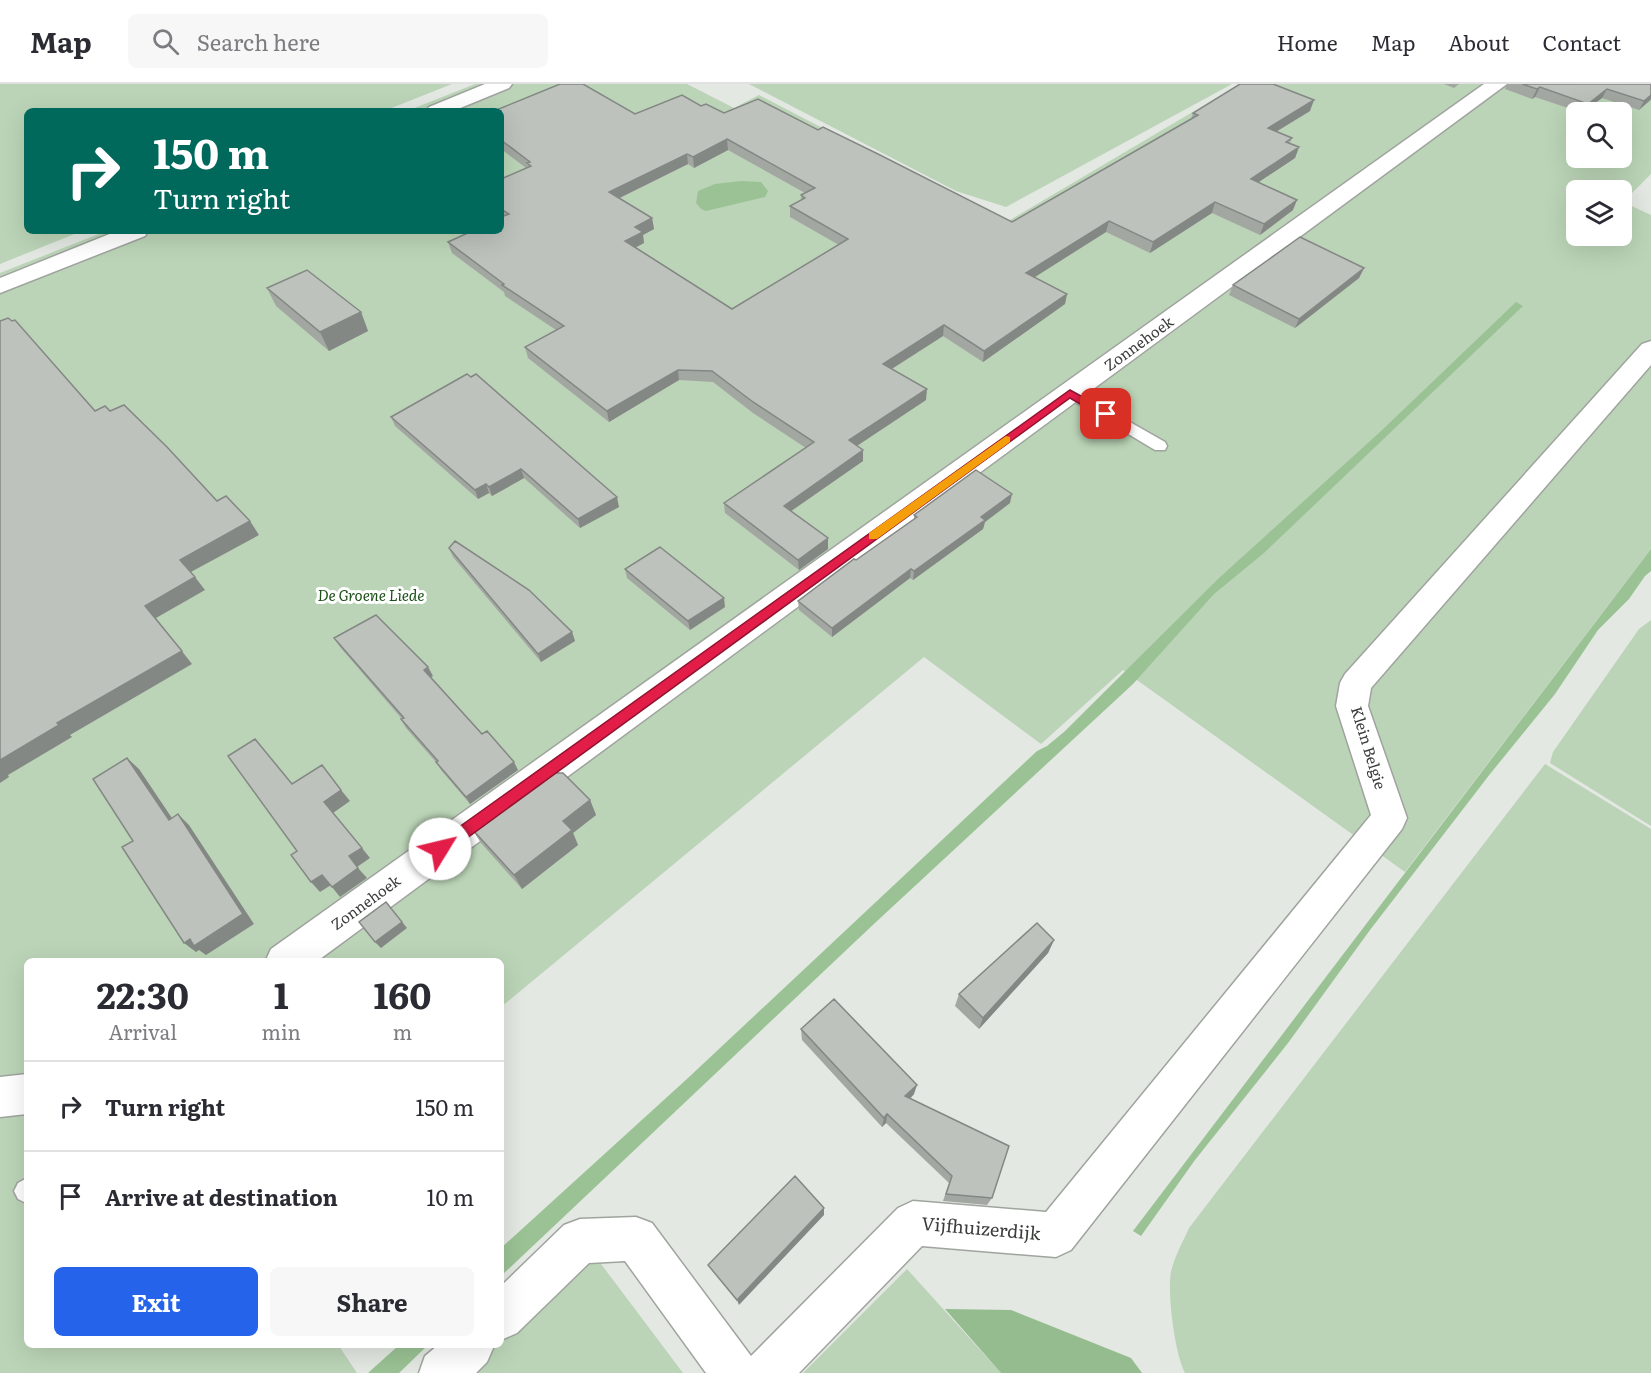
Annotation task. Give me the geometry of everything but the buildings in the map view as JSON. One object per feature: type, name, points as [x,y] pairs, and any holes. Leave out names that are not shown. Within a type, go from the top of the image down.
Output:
[{"type":"street","points":[[443,108],[502,84]]},
{"type":"street","name":"Zonnehoek","points":[[290,958],[1497,84]]},
{"type":"street","points":[[0,286],[130,234]]},
{"type":"street","name":"Klein Belgie","points":[[1136,1133],[1390,818],[1352,706],[1356,683],[1651,349]]},
{"type":"street","points":[[0,1097],[24,1094]]},
{"type":"street","name":"Vijfhuizerdijk","points":[[767,1373],[913,1223],[1056,1235],[1136,1133]]},
{"type":"street","points":[[504,1314],[580,1241],[636,1239],[734,1373]]},
{"type":"street","points":[[442,1373],[469,1348]]},
{"type":"lane","points":[[1070,393],[1160,446]]},
{"type":"green space","points":[[0,84],[452,84],[392,108],[24,108],[24,234],[75,234],[0,264]]},
{"type":"green space","name":"De Groene Liede","points":[[475,84],[687,84],[734,108],[759,95],[1005,223],[1240,84],[1651,84],[1651,174],[1632,193],[1632,180],[1566,180],[1566,246],[1632,246],[1632,206],[1651,215],[1651,549],[1405,872],[1123,670],[1041,744],[924,657],[504,1005],[504,958],[24,958],[24,1348],[340,1348],[357,1373],[0,1373],[0,273],[98,234],[504,234],[504,108],[415,108]]},
{"type":"green space","points":[[749,84],[1232,84],[1006,207],[956,191]]},
{"type":"green space","points":[[1651,620],[1651,826],[1550,763],[1553,752],[1639,629]]},
{"type":"green space","points":[[1545,764],[1651,829],[1651,1373],[1185,1373],[1175,1339],[1170,1282],[1174,1261],[1189,1228]]},
{"type":"green space","points":[[589,1248],[683,1373],[464,1373],[489,1348],[504,1348],[504,1333]]},
{"type":"green space","points":[[907,1269],[1001,1373],[803,1373]]},
{"type":"shaded area","points":[[741,181],[761,182],[768,191],[765,197],[706,211],[696,203],[698,191],[715,184]]},
{"type":"shaded area","points":[[1516,302],[1523,306],[1264,553],[1214,594],[1133,684],[876,922],[504,1273],[504,1245],[688,1078],[1037,751],[1064,732],[1219,578],[1380,432]]},
{"type":"shaded area","points":[[1651,549],[1651,571],[1629,599],[1598,630],[1555,694],[1490,774],[1370,930],[1288,1043],[1195,1160],[1141,1236],[1133,1231]]},
{"type":"shaded area","points":[[945,1309],[1011,1310],[1131,1358],[1142,1373],[1001,1373]]},
{"type":"shaded area","points":[[396,1348],[425,1348],[399,1373],[368,1373]]},
{"type":"slow traffic","points":[[873,536],[1006,439]]},
{"type":"route","points":[[440,849],[1070,393],[1106,414]]}]
